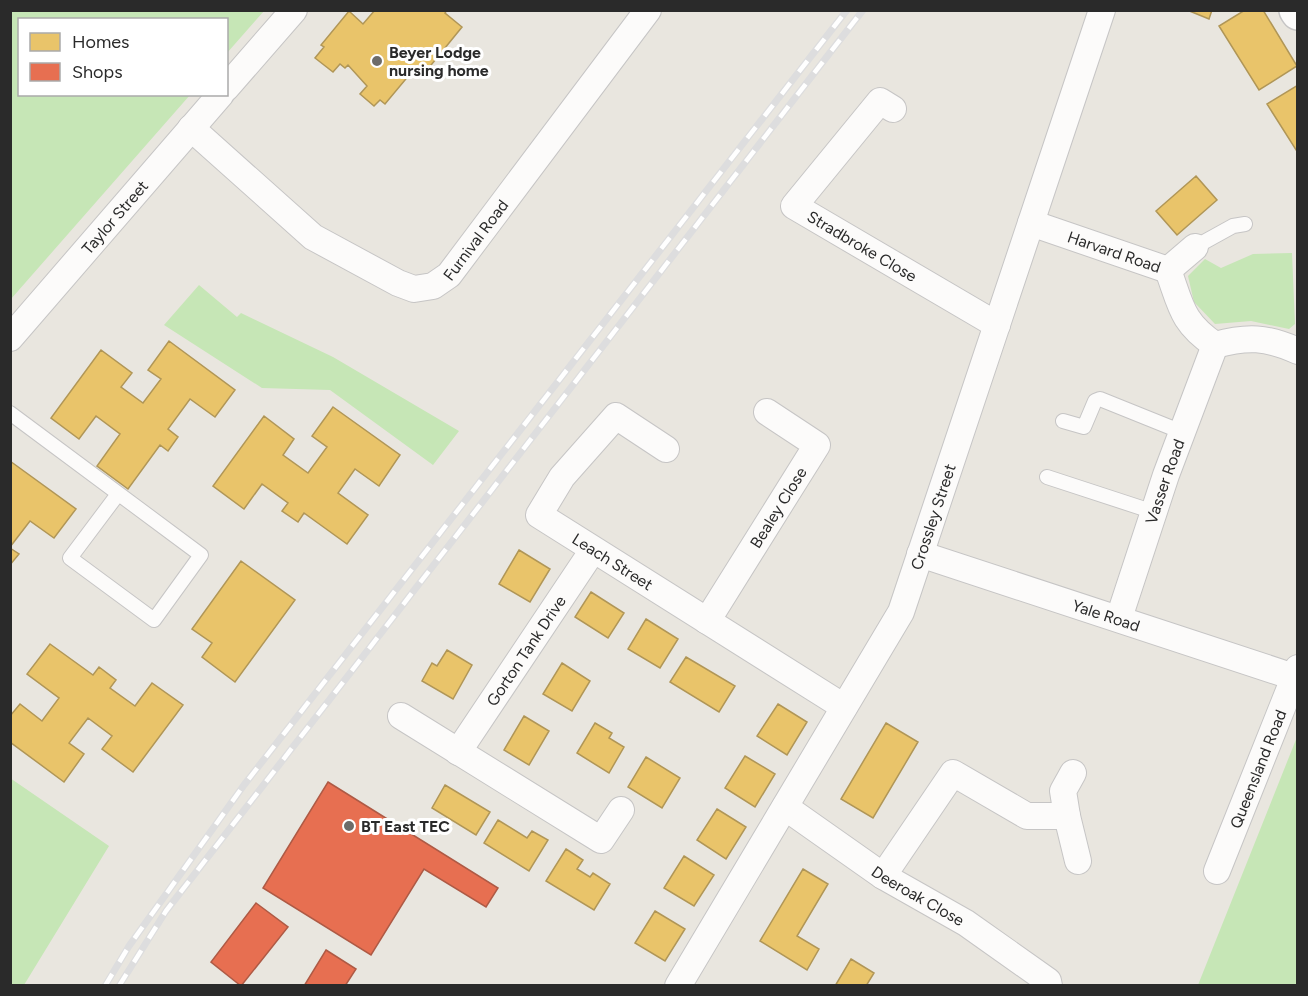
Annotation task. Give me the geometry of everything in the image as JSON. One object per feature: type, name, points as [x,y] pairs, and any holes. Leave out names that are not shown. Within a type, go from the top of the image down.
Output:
[{"type":"street","points":[[228,86],[294,10]]},
{"type":"street","name":"Crossley Street","points":[[678,986],[901,612],[1102,10]]},
{"type":"street","name":"Furnival Road","points":[[191,128],[313,237],[398,283],[414,289],[424,288],[442,281],[449,275],[639,14]]},
{"type":"street","name":"Taylor Street","points":[[10,338],[219,96]]},
{"type":"street","name":"Stradbroke Close","points":[[893,109],[880,101],[794,206],[997,325]]},
{"type":"street","name":"Harvard Road","points":[[1031,223],[1168,270],[1178,303],[1185,316],[1204,338],[1215,345]]},
{"type":"street","points":[[1168,270],[1195,247]]},
{"type":"street","points":[[1215,345],[1241,338],[1261,339],[1298,351]]},
{"type":"street","name":"Vasser Road","points":[[1119,618],[1182,432],[1215,345]]},
{"type":"street","name":"Bealey Close","points":[[707,621],[817,446],[767,412]]},
{"type":"street","name":"Leach Street","points":[[666,449],[615,416],[562,477],[539,515],[844,708]]},
{"type":"street","name":"Gorton Tank Drive","points":[[459,752],[593,549]]},
{"type":"street","name":"Yale Road","points":[[920,554],[1296,672]]},
{"type":"street","name":"Queensland Road","points":[[1217,871],[1296,672]]},
{"type":"street","points":[[401,716],[601,840],[621,810]]},
{"type":"street","points":[[883,876],[953,773],[1027,816],[1066,816]]},
{"type":"street","points":[[1073,773],[1063,791],[1066,816],[1078,861]]},
{"type":"street","name":"Deeroak Close","points":[[785,807],[883,876],[966,922],[1048,981],[1049,986]]},
{"type":"lane","points":[[1195,247],[1233,226],[1245,224]]},
{"type":"lane","points":[[1064,421],[1084,427],[1095,401],[1100,399],[1182,432]]},
{"type":"lane","points":[[10,413],[201,555],[154,620],[70,558],[118,494]]},
{"type":"lane","points":[[1047,477],[1154,512]]},
{"type":"green space","points":[[11,10],[264,11],[228,52],[228,18],[18,18],[18,96],[189,96],[11,299]]},
{"type":"green space","points":[[1292,253],[1295,324],[1289,329],[1251,321],[1215,324],[1194,302],[1188,276],[1205,259],[1221,268],[1253,254]]},
{"type":"green space","points":[[199,285],[237,317],[241,313],[333,357],[459,431],[433,465],[330,390],[262,388],[164,325]]},
{"type":"green space","points":[[1297,737],[1297,985],[1198,985]]},
{"type":"green space","points":[[10,778],[109,846],[24,985],[11,985]]},
{"type":"building: Homes","name":"Beyer Lodge nursing home","points":[[375,10],[447,10],[445,13],[462,27],[423,75],[415,68],[385,104],[380,100],[374,106],[360,94],[367,86],[348,65],[345,68],[340,64],[333,72],[315,58],[324,47],[321,45],[349,11],[363,24]]},
{"type":"building: Homes","points":[[1187,10],[1212,10],[1209,19]]},
{"type":"building: Homes","points":[[1245,10],[1263,10],[1297,66],[1259,90],[1219,26]]},
{"type":"building: Homes","points":[[1298,85],[1298,153],[1267,104]]},
{"type":"building: Homes","points":[[1196,176],[1217,200],[1177,235],[1156,211]]},
{"type":"building: Homes","points":[[169,341],[235,390],[215,417],[190,399],[168,429],[178,437],[168,451],[160,445],[128,489],[97,466],[120,434],[96,416],[79,439],[51,418],[101,350],[132,373],[121,387],[143,403],[161,379],[148,370]]},
{"type":"building: Homes","points":[[333,407],[400,455],[379,486],[355,469],[338,493],[368,515],[347,544],[304,513],[298,522],[282,511],[288,503],[262,484],[244,509],[213,486],[264,416],[294,439],[283,455],[308,473],[327,447],[312,436]]},
{"type":"building: Homes","points":[[10,461],[76,509],[54,538],[30,521],[10,547]]},
{"type":"building: Homes","points":[[10,548],[19,554],[10,565]]},
{"type":"building: Homes","points":[[519,550],[550,569],[530,602],[499,584]]},
{"type":"building: Homes","points":[[241,561],[295,600],[235,682],[202,657],[212,643],[192,629]]},
{"type":"building: Homes","points":[[591,592],[624,613],[608,638],[575,617]]},
{"type":"building: Homes","points":[[646,619],[678,639],[660,668],[628,649]]},
{"type":"building: Homes","points":[[50,644],[93,675],[99,667],[116,680],[110,688],[135,706],[152,683],[183,705],[133,772],[102,749],[112,736],[88,718],[69,743],[84,754],[64,782],[10,742],[10,716],[20,704],[42,721],[59,698],[27,674]]},
{"type":"building: Homes","points":[[447,650],[472,665],[453,699],[422,681],[432,663],[437,666]]},
{"type":"building: Homes","points":[[686,657],[735,686],[719,712],[670,682]]},
{"type":"building: Homes","points":[[562,663],[590,681],[572,711],[543,694]]},
{"type":"building: Homes","points":[[778,704],[807,722],[787,755],[757,736]]},
{"type":"building: Homes","points":[[524,716],[549,731],[529,765],[504,750]]},
{"type":"building: Homes","points":[[595,723],[612,733],[609,738],[624,747],[609,773],[577,753]]},
{"type":"building: Homes","points":[[886,723],[918,742],[873,818],[841,799]]},
{"type":"building: Homes","points":[[745,756],[775,774],[755,807],[725,788]]},
{"type":"building: Homes","points":[[646,757],[680,778],[662,808],[628,787]]},
{"type":"building: Homes","points":[[445,785],[490,812],[476,835],[432,808]]},
{"type":"building: Homes","points":[[717,809],[746,827],[726,859],[697,840]]},
{"type":"building: Homes","points":[[498,820],[527,838],[532,831],[548,840],[529,871],[484,843]]},
{"type":"building: Homes","points":[[566,849],[583,860],[577,869],[590,877],[593,873],[610,884],[594,910],[546,881]]},
{"type":"building: Homes","points":[[684,856],[714,875],[694,906],[664,888]]},
{"type":"building: Homes","points":[[803,869],[828,884],[797,936],[819,949],[807,970],[760,941]]},
{"type":"building: Homes","points":[[655,911],[685,929],[665,961],[635,943]]},
{"type":"building: Homes","points":[[851,959],[874,973],[866,986],[835,986]]},
{"type":"building: Shops","name":"BT East TEC","points":[[328,782],[498,888],[486,907],[424,869],[371,955],[263,888]]},
{"type":"building: Shops","points":[[256,903],[288,927],[241,986],[211,962]]},
{"type":"building: Shops","points":[[326,950],[356,969],[345,986],[304,986]]},
{"type":"railway","points":[[105,986],[129,946],[244,785],[847,10]]},
{"type":"railway","points":[[119,986],[166,911],[863,10]]},
{"type":"place","name":"Beyer Lodge nursing home","points":[[377,61]]},
{"type":"place","name":"BT East TEC","points":[[349,826]]}]
